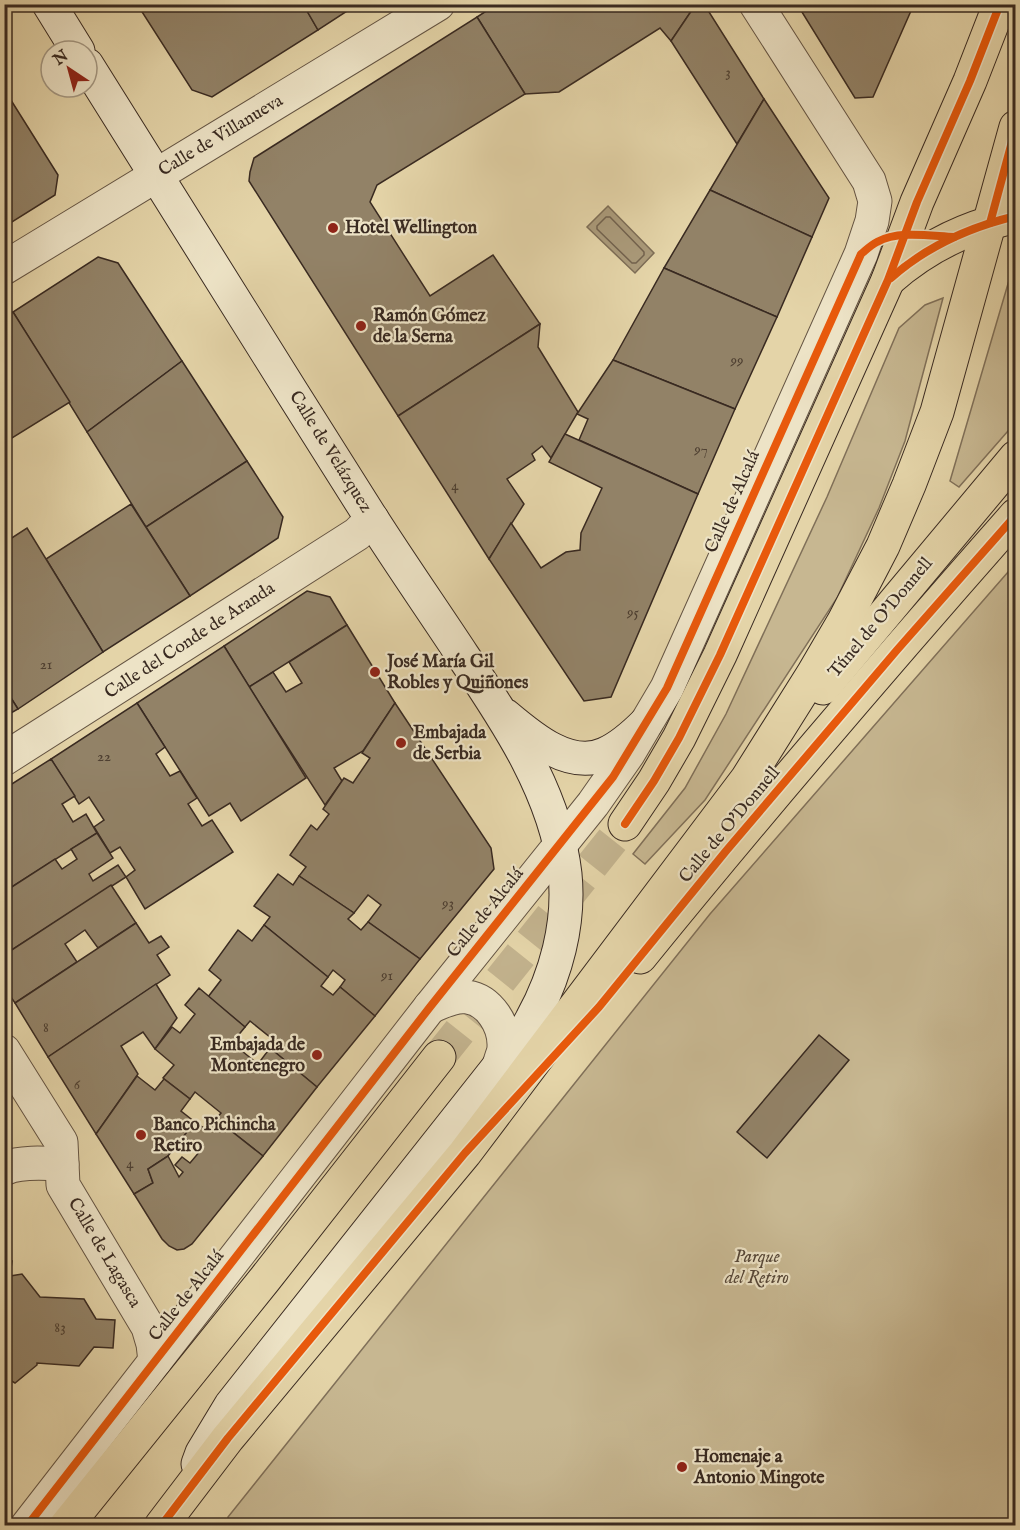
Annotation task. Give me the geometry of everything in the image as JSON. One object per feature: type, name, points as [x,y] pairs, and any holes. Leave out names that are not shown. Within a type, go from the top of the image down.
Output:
[{"type":"main road","points":[[625,824],[679,738],[720,655],[888,280],[904,235],[970,81],[1000,4]]},
{"type":"main road","points":[[161,1526],[228,1438],[465,1153],[747,779],[813,674],[844,621],[892,525],[937,412],[1003,219],[1016,127]]},
{"type":"main road","points":[[888,280],[905,266],[954,237],[1003,219]]},
{"type":"main road","name":"Túnel de O'Donnell","points":[[747,779],[1016,457]]},
{"type":"main road","name":"Calle de O'Donnell","points":[[465,1153],[599,1006],[897,650],[1016,515]]},
{"type":"main road","points":[[66,1526],[265,1279],[439,1057]]},
{"type":"street","points":[[49,4],[71,39]]},
{"type":"street","name":"Calle de Villanueva","points":[[4,268],[438,4]]},
{"type":"street","name":"Calle de Alcalá","points":[[27,1526],[430,1007],[613,777],[667,688],[861,254],[872,221],[875,201],[869,181],[756,4]]},
{"type":"street","name":"Calle de Velázquez","points":[[99,84],[372,519],[498,708],[544,796],[560,845]]},
{"type":"street","points":[[861,254],[878,241],[904,235],[954,237]]},
{"type":"street","name":"Calle del Conde de Aranda","points":[[4,759],[357,534],[372,519]]},
{"type":"street","points":[[498,708],[516,724],[557,752],[588,758],[603,755],[618,747],[646,723]]},
{"type":"street","points":[[190,1488],[202,1453],[231,1405],[499,1066],[531,1021],[550,981],[566,909],[565,874],[560,845]]},
{"type":"street","points":[[430,1007],[452,998],[467,997],[487,1007],[498,1020],[501,1030],[504,1048],[499,1066]]},
{"type":"street","name":"Calle de Lagasca","points":[[4,1051],[61,1142],[63,1185],[148,1327],[155,1361]]},
{"type":"street","points":[[4,1169],[9,1166],[42,1162],[62,1164]]},
{"type":"green space","points":[[1015,260],[1015,423],[959,487],[950,481]]},
{"type":"green space","points":[[943,298],[905,441],[879,508],[837,598],[705,800],[645,864],[633,854],[685,788],[726,714],[827,497],[899,328],[925,305]]},
{"type":"green space","name":"Parque del Retiro","points":[[1015,564],[1015,1525],[228,1526],[228,1517],[710,914]]},
{"type":"water","points":[[608,206],[654,253],[635,273],[587,227]]},
{"type":"building","points":[[137,4],[303,4],[318,30],[212,97],[192,90]]},
{"type":"building","points":[[303,4],[358,4],[318,30]]},
{"type":"building","points":[[497,4],[696,4],[671,41],[660,28],[559,92],[525,94],[477,17]]},
{"type":"building","points":[[696,4],[704,4],[764,99],[737,144],[671,41]]},
{"type":"building","points":[[797,4],[914,4],[873,97],[855,98]]},
{"type":"building","name":"Hotel Wellington","points":[[477,17],[525,94],[377,185],[370,202],[430,296],[493,255],[540,324],[398,416],[249,181],[250,172],[254,158]]},
{"type":"building","points":[[9,97],[58,175],[55,195],[4,227],[4,100]]},
{"type":"building","points":[[764,99],[829,198],[812,237],[710,190]]},
{"type":"building","points":[[710,190],[812,237],[777,317],[664,268]]},
{"type":"building","points":[[98,257],[118,263],[182,361],[87,432],[13,312]]},
{"type":"building","points":[[664,268],[777,317],[735,409],[613,360]]},
{"type":"building","points":[[13,312],[70,402],[4,443],[4,317]]},
{"type":"building","points":[[540,324],[538,347],[578,412],[551,458],[542,446],[532,454],[535,460],[507,479],[524,504],[489,559],[398,416]]},
{"type":"building","points":[[613,360],[735,409],[698,494],[579,440],[588,419],[577,414]]},
{"type":"building","points":[[182,361],[247,461],[146,527],[87,432]]},
{"type":"building","points":[[565,434],[698,494],[611,697],[584,701],[489,559],[511,523],[541,568],[566,552],[580,550],[581,533],[602,488],[549,462]]},
{"type":"building","points":[[247,461],[283,517],[278,538],[190,596],[146,527]]},
{"type":"building","points":[[131,504],[190,596],[103,652],[46,559]]},
{"type":"building","points":[[27,528],[103,652],[18,709],[4,687],[4,543]]},
{"type":"building","points":[[307,591],[330,597],[347,625],[249,687],[224,646]]},
{"type":"building","points":[[347,625],[395,703],[363,751],[334,768],[342,781],[325,805],[249,687],[273,672],[286,692],[302,683],[289,662]]},
{"type":"building","points":[[224,646],[306,778],[241,821],[230,803],[209,816],[137,703]]},
{"type":"building","points":[[4,687],[18,709],[4,717]]},
{"type":"building","points":[[137,703],[165,747],[156,754],[170,776],[180,771],[197,798],[188,804],[202,826],[212,820],[233,852],[145,909],[126,877],[135,870],[120,847],[110,853],[94,827],[104,820],[89,797],[79,804],[51,759]]},
{"type":"building","points":[[395,703],[491,848],[494,869],[420,959],[368,922],[381,905],[368,895],[354,913],[299,876],[306,867],[290,855],[311,825],[317,830],[329,814],[323,809],[344,778],[353,783],[370,758],[362,753]]},
{"type":"building","points":[[51,759],[75,796],[62,804],[73,822],[86,814],[97,833],[4,892],[4,789]]},
{"type":"building","points":[[97,833],[113,858],[89,874],[93,881],[118,865],[126,877],[4,955],[4,892],[55,859],[62,869],[77,859],[71,849]]},
{"type":"building","points":[[278,874],[293,885],[299,876],[354,913],[348,919],[361,930],[368,922],[420,959],[375,1016],[340,987],[345,980],[333,970],[328,977],[264,925],[270,917],[254,906]]},
{"type":"building","points":[[111,885],[136,923],[98,948],[85,930],[65,944],[77,962],[15,1003],[4,987],[4,955]]},
{"type":"building","points":[[136,923],[149,943],[161,936],[169,947],[157,955],[170,975],[48,1057],[15,1003]]},
{"type":"building","points":[[264,925],[328,977],[321,986],[333,995],[340,987],[375,1016],[317,1087],[270,1048],[276,1042],[250,1021],[245,1027],[208,997],[221,980],[209,970],[238,930],[252,941]]},
{"type":"building","points":[[156,984],[177,1018],[155,1049],[143,1032],[121,1046],[138,1074],[96,1134],[48,1057]]},
{"type":"building","points":[[199,988],[245,1027],[232,1043],[258,1064],[270,1048],[317,1087],[263,1156],[216,1119],[221,1113],[195,1092],[190,1099],[163,1078],[174,1065],[155,1049],[172,1027],[180,1033],[195,1014],[185,1005]]},
{"type":"building","points":[[819,1035],[849,1060],[767,1158],[737,1132]]},
{"type":"building","name":"Banco Pichincha Retiro","points":[[137,1076],[155,1090],[164,1079],[190,1099],[181,1111],[195,1122],[168,1156],[148,1169],[153,1183],[134,1194],[96,1134]]},
{"type":"building","points":[[216,1119],[263,1156],[192,1244],[177,1250],[162,1239],[134,1194],[153,1183],[148,1169],[168,1156],[179,1177],[183,1172],[175,1165],[182,1157],[190,1163],[201,1150],[183,1137],[195,1122],[207,1130]]},
{"type":"building","points":[[4,1261],[12,1261],[10,1276],[22,1274],[40,1297],[84,1299],[96,1319],[115,1320],[113,1348],[94,1347],[79,1366],[37,1363],[15,1383],[4,1380]]},
{"type":"tunnel","points":[[439,1057],[625,824]]},
{"type":"cycle path","points":[[625,824],[679,738],[720,655],[888,280],[917,202],[970,81],[1000,4]]},
{"type":"cycle path","points":[[990,223],[1016,127]]},
{"type":"cycle path","points":[[891,278],[919,257],[965,232],[1016,216]]},
{"type":"cycle path","points":[[27,1526],[430,1007],[613,777],[667,688],[861,254],[877,242],[895,236],[954,237]]},
{"type":"cycle path","points":[[161,1526],[228,1438],[465,1153],[599,1007],[726,851],[897,650],[1016,515]]},
{"type":"place","name":"Hotel Wellington","points":[[333,228]]},
{"type":"place","name":"Ramón Gómez de la Serna","points":[[361,326]]},
{"type":"place","name":"José María Gil Robles y Quiñones","points":[[375,672]]},
{"type":"place","name":"Embajada de Serbia","points":[[401,743]]},
{"type":"place","name":"Embajada de Montenegro","points":[[317,1055]]},
{"type":"place","name":"Banco Pichincha Retiro","points":[[141,1135]]},
{"type":"place","name":"Homenaje a Antonio Mingote","points":[[682,1467]]}]
